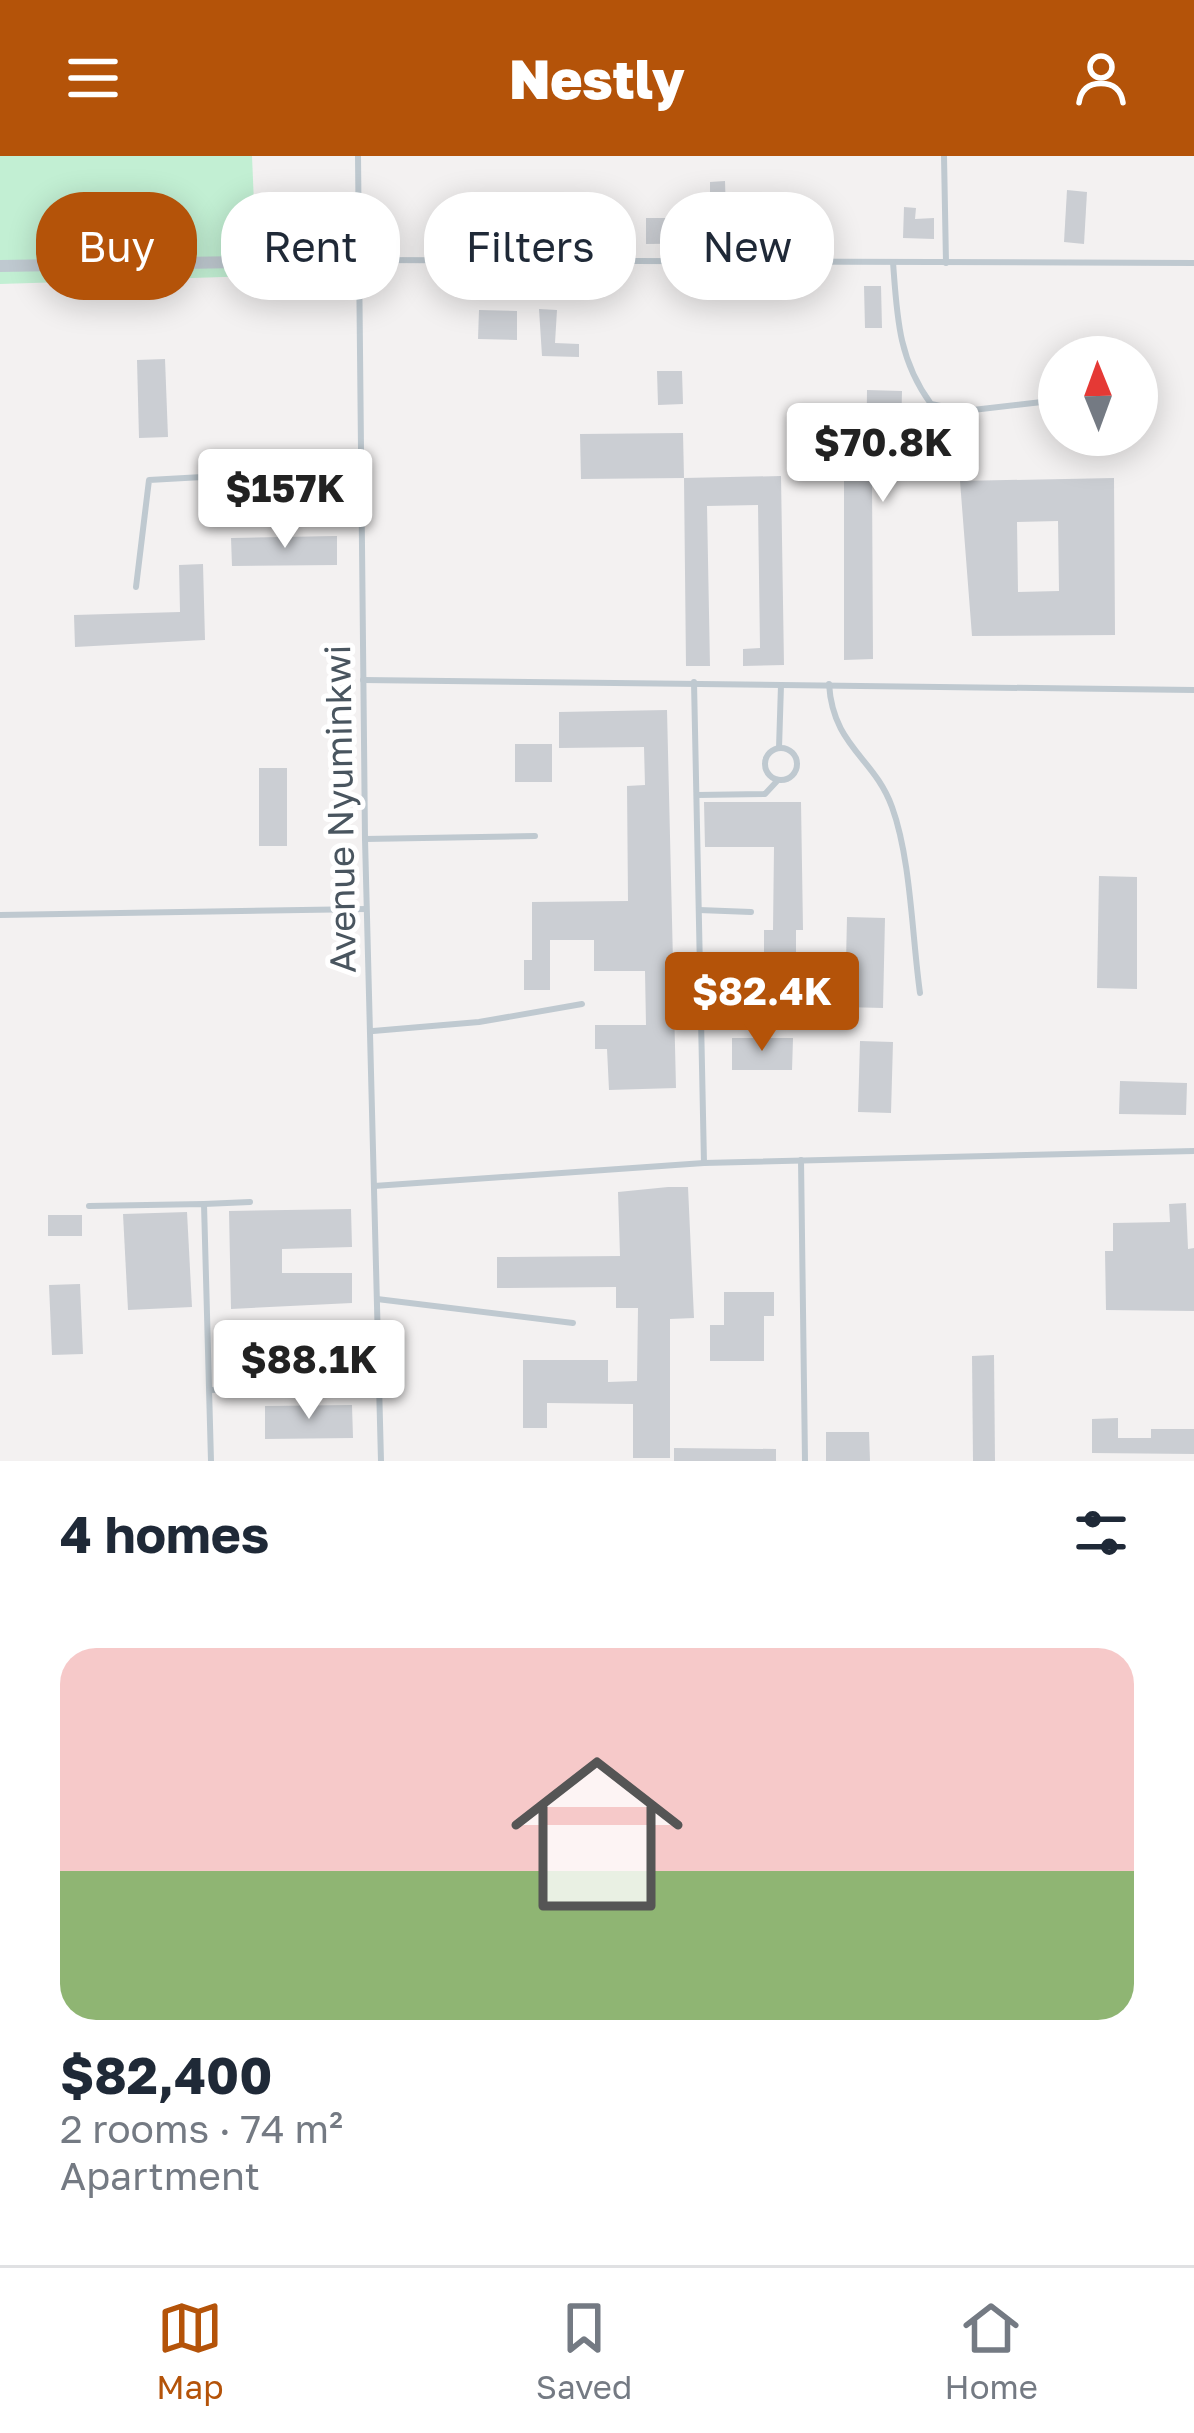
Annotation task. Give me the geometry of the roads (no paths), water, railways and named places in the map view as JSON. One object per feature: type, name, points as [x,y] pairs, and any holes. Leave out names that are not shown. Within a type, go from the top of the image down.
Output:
[{"type":"street","points":[[0,266],[221,262]]},
{"type":"lane","name":"Avenue Nyuminkwi","points":[[358,156],[358,192]]},
{"type":"lane","points":[[944,156],[946,262]]},
{"type":"lane","points":[[400,260],[1194,263]]},
{"type":"lane","points":[[893,262],[895,320],[903,352],[931,404],[964,411],[1038,402]]},
{"type":"lane","name":"Avenue Nyuminkwi","points":[[359,300],[366,908],[373,1031],[381,1461]]},
{"type":"lane","points":[[136,587],[149,480],[363,468]]},
{"type":"lane","points":[[363,680],[1194,690]]},
{"type":"lane","points":[[694,682],[704,1162]]},
{"type":"lane","points":[[779,748],[781,684]]},
{"type":"lane","points":[[829,685],[842,739],[893,809],[920,993]]},
{"type":"lane","points":[[697,796],[765,794],[797,764],[794,755],[779,748]]},
{"type":"lane","points":[[778,779],[765,768],[765,759],[779,748]]},
{"type":"lane","points":[[365,839],[535,836]]},
{"type":"lane","points":[[0,915],[366,908]]},
{"type":"lane","points":[[699,910],[751,912]]},
{"type":"lane","points":[[373,1031],[478,1022],[582,1004]]},
{"type":"lane","points":[[374,1186],[704,1162],[1194,1151]]},
{"type":"lane","points":[[801,1160],[805,1461]]},
{"type":"lane","points":[[89,1206],[250,1202]]},
{"type":"lane","points":[[204,1204],[211,1461]]},
{"type":"lane","points":[[377,1299],[573,1323]]},
{"type":"lane","points":[[210,1390],[378,1384]]}]
